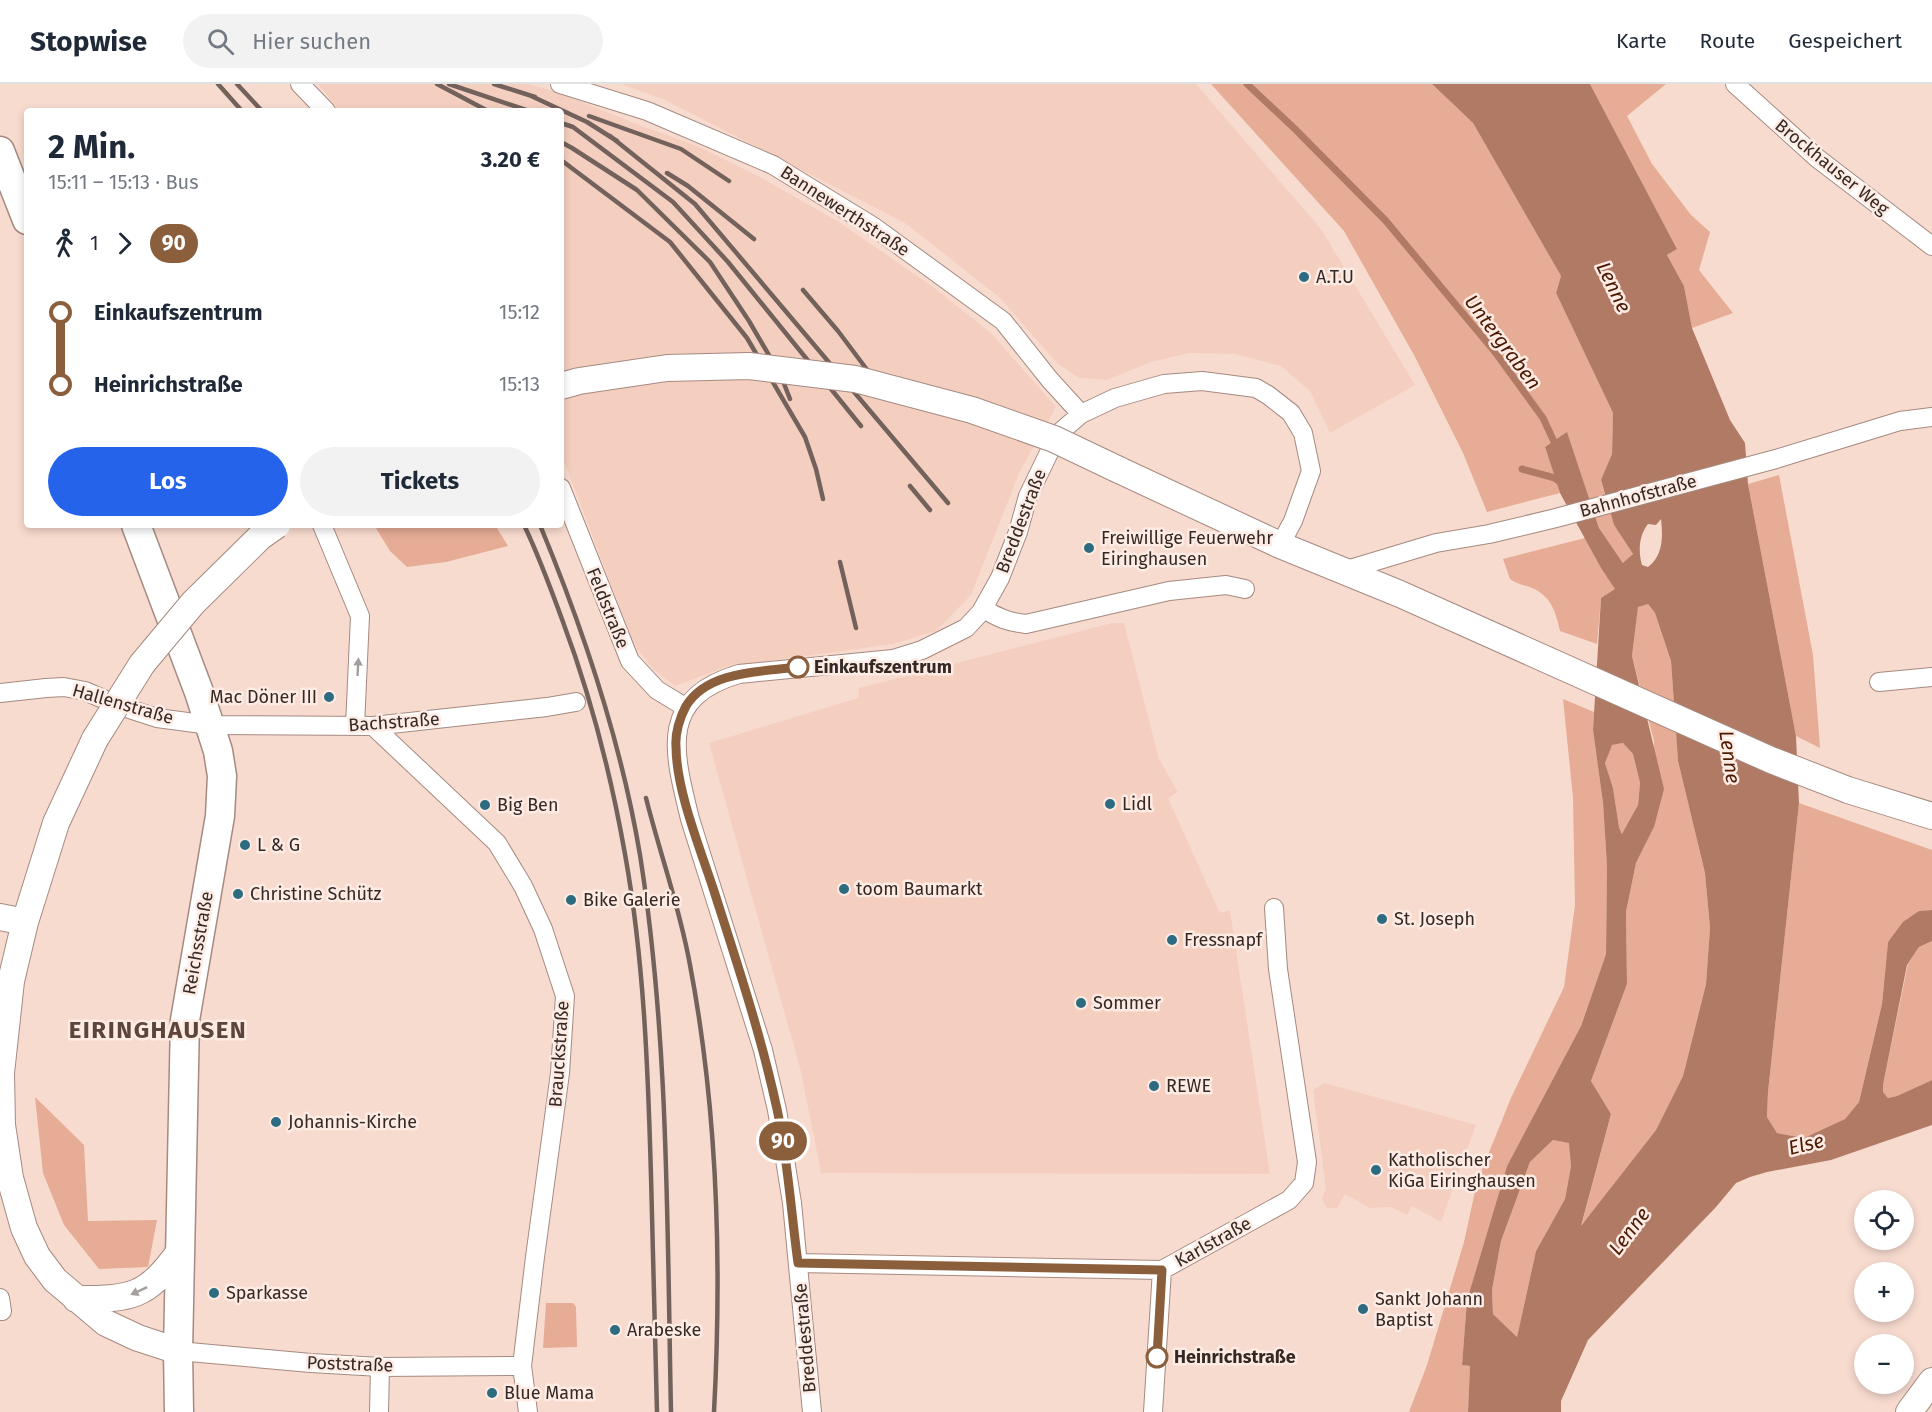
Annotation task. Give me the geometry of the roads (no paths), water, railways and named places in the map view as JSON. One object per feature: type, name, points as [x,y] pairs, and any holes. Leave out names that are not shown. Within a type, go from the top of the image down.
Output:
[{"type":"main road","points":[[0,151],[24,212]]},
{"type":"main road","points":[[564,385],[667,368],[749,366],[855,379],[972,410],[1054,439],[1280,544],[1426,606],[1771,760],[1848,790],[1930,815]]},
{"type":"main road","name":"Reichsstraße","points":[[137,528],[199,692],[218,751],[222,776],[220,816],[185,1020],[178,1351],[179,1412]]},
{"type":"main road","points":[[178,1351],[138,1338],[106,1323],[55,1280],[37,1256],[24,1228],[10,1178],[2,1125],[1,1073],[11,981],[12,920],[95,739],[142,664],[193,603],[273,528]]},
{"type":"main road","points":[[76,1299],[118,1298],[146,1289],[164,1273],[180,1251]]},
{"type":"main road","points":[[1909,1412],[1932,1381]]},
{"type":"street","name":"Bannewerthstraße","points":[[560,84],[647,111],[773,165],[874,226],[1003,321],[1050,380],[1081,414]]},
{"type":"street","name":"Brockhauser Weg","points":[[1735,84],[1817,159],[1932,246]]},
{"type":"street","points":[[303,87],[323,108]]},
{"type":"street","name":"Breddestraße","points":[[812,1412],[798,1263],[782,1133],[763,1050],[690,819],[681,783],[675,745],[678,728],[686,707],[701,691],[719,680],[739,674],[893,659],[922,651],[966,628],[983,608],[1000,578],[1018,532],[1028,496],[1058,434],[1081,414],[1115,398],[1164,384],[1202,381],[1256,388],[1291,413],[1303,434],[1311,471],[1293,521],[1280,544]]},
{"type":"street","name":"Bahnhofstraße","points":[[1343,571],[1436,543],[1489,534],[1556,518],[1776,459],[1900,421],[1932,417]]},
{"type":"street","name":"Feldstraße","points":[[564,496],[630,661],[657,690],[686,707]]},
{"type":"street","points":[[323,528],[360,616],[364,726]]},
{"type":"street","points":[[983,608],[1008,621],[1026,624],[1169,591],[1226,585],[1245,589]]},
{"type":"street","points":[[1879,682],[1932,677]]},
{"type":"street","name":"Hallenstraße","points":[[0,693],[23,689],[64,687],[85,691],[117,705],[157,717],[210,725]]},
{"type":"street","name":"Bachstraße","points":[[210,725],[364,726],[576,702]]},
{"type":"street","name":"Brauckstraße","points":[[364,726],[497,843],[523,885],[543,929],[564,996],[560,1072],[522,1366],[528,1412]]},
{"type":"street","name":"Karlstraße","points":[[798,1263],[1162,1270],[1289,1200],[1304,1183],[1307,1162],[1278,969],[1274,908]]},
{"type":"street","points":[[1153,1412],[1162,1270]]},
{"type":"street","name":"Poststraße","points":[[178,1351],[380,1367],[522,1366]]},
{"type":"street","points":[[379,1412],[380,1367]]},
{"type":"water","points":[[1432,84],[1590,84],[1677,249],[1667,255],[1684,286],[1692,328],[1730,420],[1745,443],[1748,484],[1796,736],[1799,803],[1768,1092],[1767,1117],[1777,1133],[1804,1138],[1845,1119],[1859,1102],[1882,1004],[1888,942],[1903,922],[1919,911],[1932,910],[1932,941],[1919,947],[1907,965],[1883,1092],[1888,1098],[1897,1096],[1932,1080],[1932,1125],[1831,1160],[1767,1172],[1736,1183],[1716,1207],[1588,1340],[1561,1401],[1561,1412],[1468,1412],[1470,1366],[1462,1365],[1467,1300],[1507,1166],[1581,1026],[1606,954],[1607,866],[1603,803],[1593,730],[1601,598],[1615,589],[1560,493],[1545,447],[1567,432],[1599,528],[1623,563],[1633,554],[1614,525],[1601,480],[1612,454],[1613,413],[1556,293],[1561,276],[1473,123]],"holes":[[[1661,519],[1661,546],[1657,557],[1648,567],[1642,565],[1641,538],[1648,524],[1656,525]],[[1648,604],[1655,613],[1671,661],[1678,761],[1705,873],[1710,928],[1706,984],[1683,1076],[1656,1130],[1581,1226],[1611,1114],[1591,1081],[1627,984],[1626,912],[1636,863],[1654,827],[1664,789],[1632,656],[1638,607]],[[1623,743],[1633,754],[1640,783],[1638,805],[1622,834],[1613,788],[1605,763],[1612,745]],[[1553,1140],[1569,1143],[1571,1166],[1565,1199],[1536,1251],[1517,1337],[1493,1314],[1492,1290],[1501,1241],[1530,1162]]]},
{"type":"waterway","name":"Untergraben","points":[[1247,84],[1386,221],[1495,352],[1543,418],[1557,448]]},
{"type":"waterway","points":[[1522,469],[1555,478],[1561,483]]},
{"type":"railway","points":[[218,84],[239,108]]},
{"type":"railway","points":[[237,84],[259,108]]},
{"type":"railway","points":[[437,84],[482,108]]},
{"type":"railway","points":[[449,84],[520,108]]},
{"type":"railway","points":[[494,84],[535,97]]},
{"type":"railway","points":[[529,95],[557,108]]},
{"type":"railway","points":[[564,111],[587,122],[617,141]]},
{"type":"railway","points":[[589,116],[681,149],[729,181]]},
{"type":"railway","points":[[564,124],[573,127],[673,202],[728,262],[861,426]]},
{"type":"railway","points":[[610,136],[695,204],[948,503]]},
{"type":"railway","points":[[564,144],[637,190],[710,262],[749,321],[781,376],[790,399]]},
{"type":"railway","points":[[564,162],[670,242],[747,338],[805,437],[823,499]]},
{"type":"railway","points":[[667,173],[688,186],[754,239]]},
{"type":"railway","points":[[803,290],[838,331],[886,395]]},
{"type":"railway","points":[[910,486],[930,510]]},
{"type":"railway","points":[[525,528],[573,650],[599,737],[625,854],[637,934],[646,1055],[657,1412]]},
{"type":"railway","points":[[541,528],[572,605],[612,728],[640,855],[657,993],[665,1132],[671,1412]]},
{"type":"railway","points":[[840,562],[856,628]]},
{"type":"railway","points":[[646,798],[686,944],[707,1076],[716,1188],[718,1300],[714,1412]]},
{"type":"place","name":"A.T.U","points":[[1304,277]]},
{"type":"place","name":"Freiwillige Feuerwehr Eiringhausen","points":[[1089,548]]},
{"type":"place","name":"Einkaufszentrum","points":[[798,667]]},
{"type":"place","name":"Mac Döner III","points":[[329,697]]},
{"type":"place","name":"Lidl","points":[[1110,804]]},
{"type":"place","name":"Big Ben","points":[[485,805]]},
{"type":"place","name":"L & G","points":[[245,845]]},
{"type":"place","name":"toom Baumarkt","points":[[844,889]]},
{"type":"place","name":"Christine Schütz","points":[[238,894]]},
{"type":"place","name":"Bike Galerie","points":[[571,900]]},
{"type":"place","name":"St. Joseph","points":[[1382,919]]},
{"type":"place","name":"Fressnapf","points":[[1172,940]]},
{"type":"place","name":"Sommer","points":[[1081,1003]]},
{"type":"place","name":"REWE","points":[[1154,1086]]},
{"type":"place","name":"Johannis-Kirche","points":[[276,1122]]},
{"type":"place","name":"Katholischer KiGa Eiringhausen","points":[[1376,1170]]},
{"type":"place","name":"Sparkasse","points":[[214,1293]]},
{"type":"place","name":"Sankt Johann Baptist","points":[[1363,1309]]},
{"type":"place","name":"Arabeske","points":[[615,1330]]},
{"type":"place","name":"Heinrichstraße","points":[[1157,1357]]},
{"type":"place","name":"Blue Mama","points":[[492,1393]]},
{"type":"district","name":"EIRINGHAUSEN","points":[[158,1030]]},
{"type":"water label","name":"Lenne","points":[[1614,287]]},
{"type":"water label","name":"Lenne","points":[[1730,757]]},
{"type":"water label","name":"Else","points":[[1806,1144]]},
{"type":"water label","name":"Lenne","points":[[1629,1231]]}]
